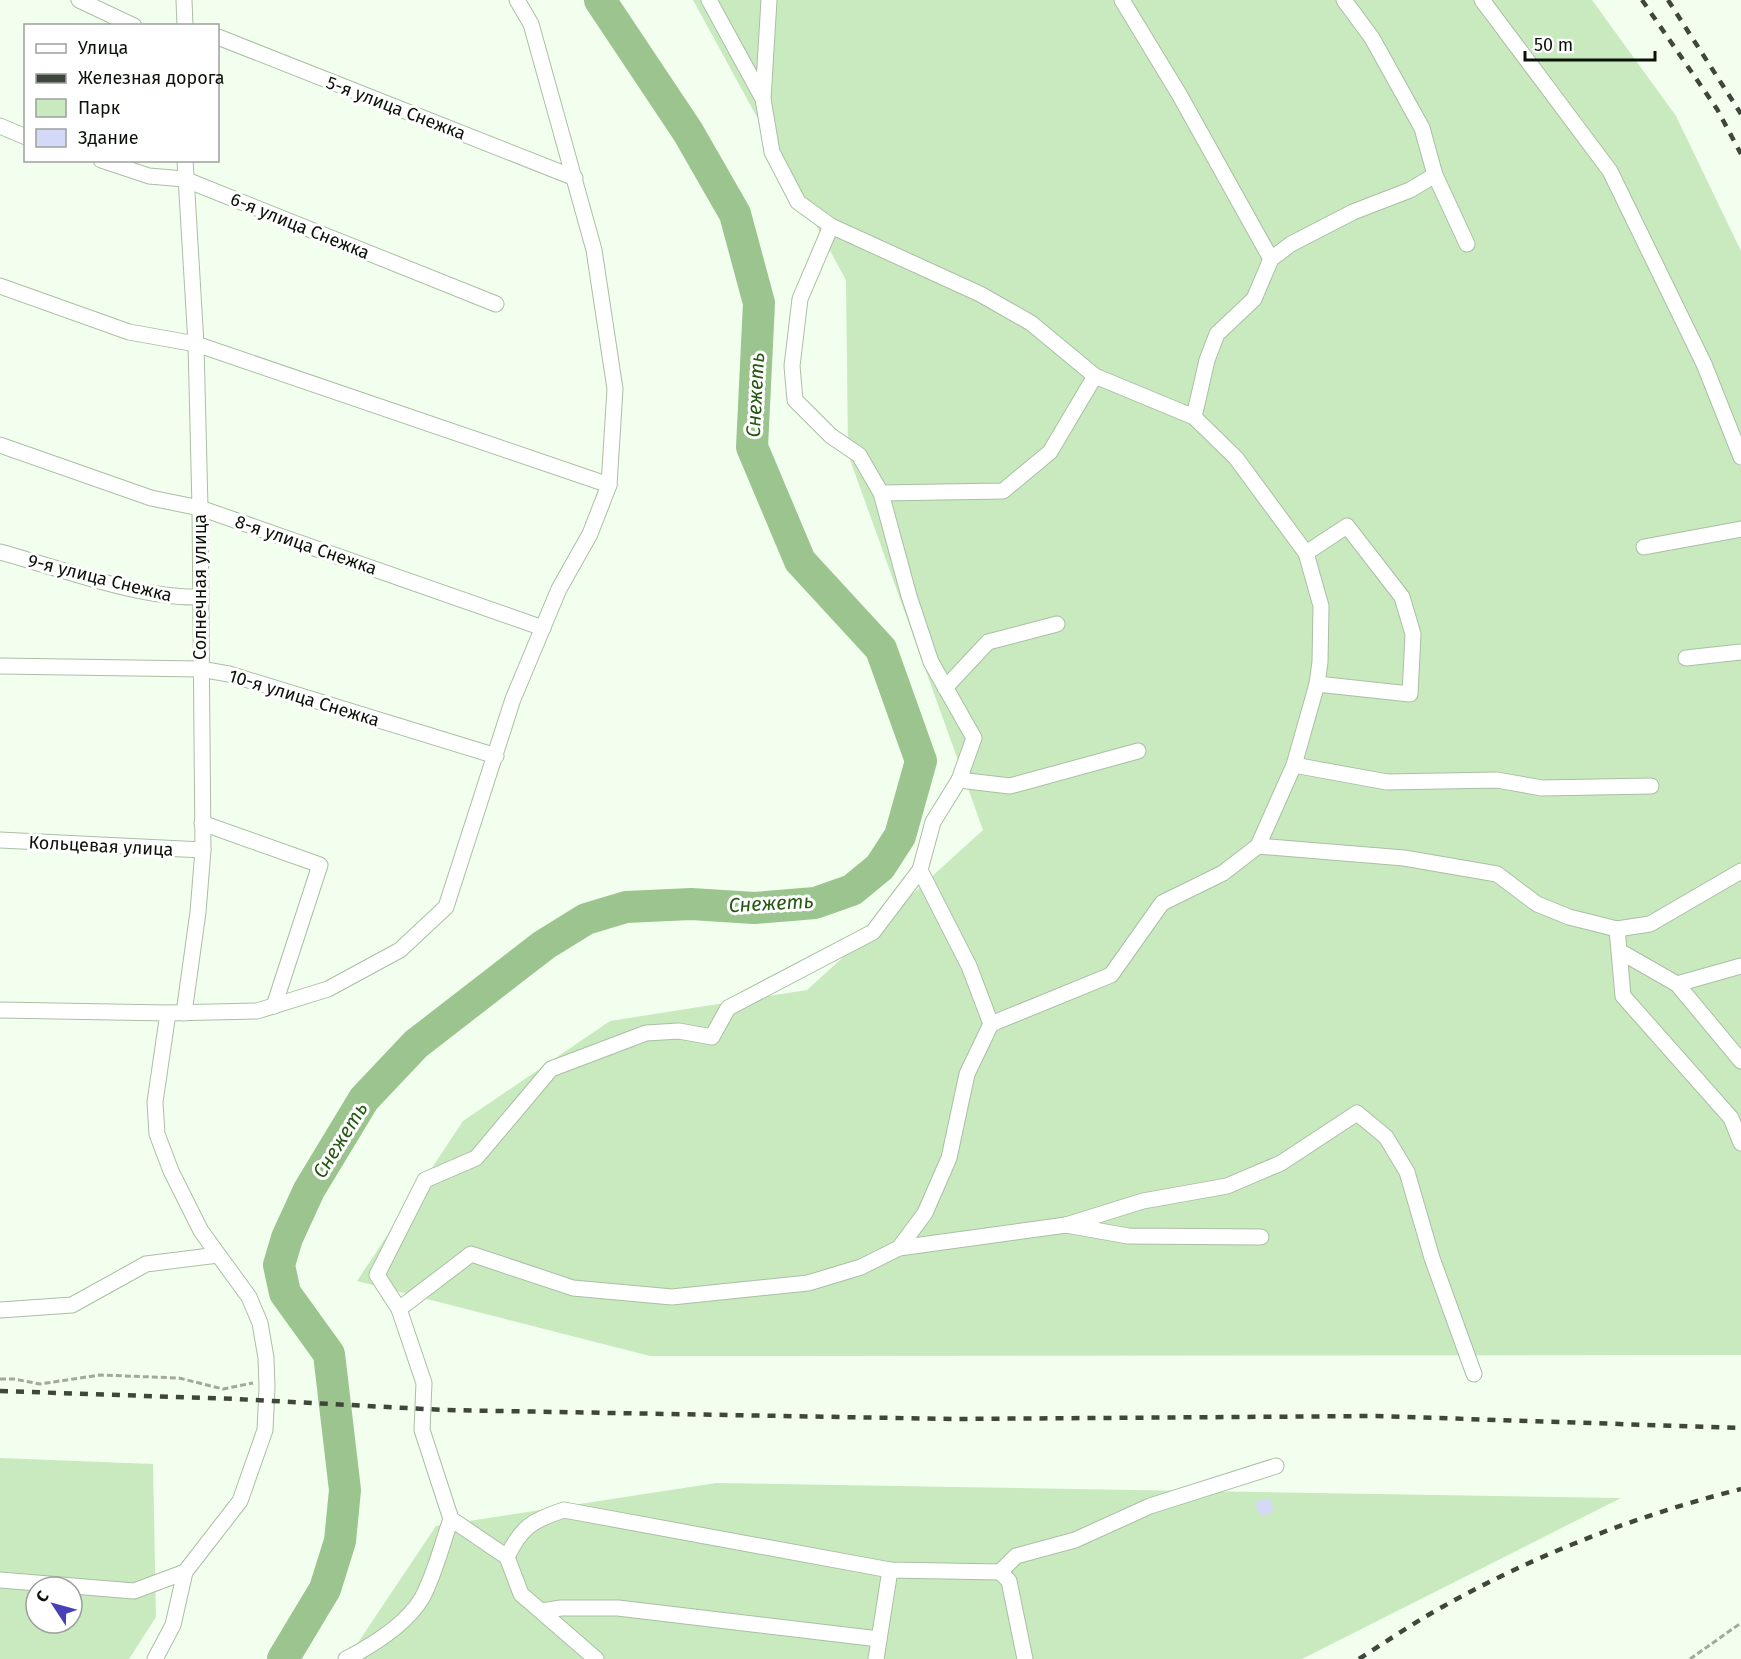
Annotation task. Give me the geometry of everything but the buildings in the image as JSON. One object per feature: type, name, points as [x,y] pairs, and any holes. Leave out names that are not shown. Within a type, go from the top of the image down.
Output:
[{"type":"street","points":[[79,0],[130,24]]},
{"type":"street","points":[[184,0],[186,24]]},
{"type":"street","points":[[0,1010],[168,1013],[256,1011],[328,989],[400,950],[446,907],[513,699],[559,589],[590,534],[609,485],[615,389],[594,250],[576,178],[531,24],[517,0]]},
{"type":"street","points":[[709,0],[763,99]]},
{"type":"street","points":[[769,0],[763,99],[772,152],[798,202],[831,226],[1031,323],[1095,376],[1194,417],[1236,458],[1306,553],[1321,606],[1320,662],[1317,684],[1294,765],[1258,846],[1222,873],[1162,903],[1111,975],[991,1024],[967,1074],[944,1175],[924,1214],[899,1248]]},
{"type":"street","points":[[1122,0],[1179,94],[1271,258]]},
{"type":"street","points":[[1344,0],[1372,38],[1422,128],[1435,175],[1467,244]]},
{"type":"street","points":[[1482,0],[1610,171],[1704,364],[1741,457]]},
{"type":"street","name":"5-я улица Снежка","points":[[219,37],[576,178]]},
{"type":"street","points":[[0,126],[24,136]]},
{"type":"street","name":"6-я улица Снежка","points":[[107,162],[149,176],[184,179],[496,303]]},
{"type":"street","name":"Солнечная улица","points":[[184,1013],[198,912],[203,850],[196,344],[184,179],[185,162]]},
{"type":"street","points":[[1194,417],[1207,360],[1217,334],[1254,299],[1271,258],[1291,244],[1343,217],[1410,190],[1435,175]]},
{"type":"street","points":[[596,1659],[521,1594],[507,1557],[452,1519],[422,1430],[424,1383],[399,1309],[377,1275],[425,1180],[476,1158],[551,1069],[646,1034],[680,1031],[712,1036],[728,1008],[873,932],[920,870],[933,822],[959,780],[974,738],[932,662],[909,596],[881,493],[859,455],[831,436],[795,400],[792,366],[800,300],[831,226]]},
{"type":"street","points":[[0,286],[129,332],[196,344],[609,485]]},
{"type":"street","points":[[881,493],[1003,491],[1050,452],[1095,376]]},
{"type":"street","name":"8-я улица Снежка","points":[[0,445],[151,498],[200,508],[543,627]]},
{"type":"street","points":[[1306,553],[1347,526],[1402,597],[1413,634],[1410,694],[1317,684]]},
{"type":"street","points":[[1644,547],[1741,529]]},
{"type":"street","name":"9-я улица Снежка","points":[[0,552],[147,592],[180,598],[200,597]]},
{"type":"street","points":[[945,688],[988,642],[1057,624]]},
{"type":"street","points":[[1686,658],[1741,652]]},
{"type":"street","name":"10-я улица Снежка","points":[[0,666],[200,669],[229,674],[496,756]]},
{"type":"street","points":[[959,780],[1010,786],[1138,752]]},
{"type":"street","points":[[1294,765],[1387,782],[1497,780],[1542,788],[1651,786]]},
{"type":"street","points":[[202,823],[320,865],[274,1006]]},
{"type":"street","name":"Кольцевая улица","points":[[0,840],[203,850]]},
{"type":"street","points":[[1258,846],[1404,858],[1497,874],[1537,904],[1569,917],[1617,929],[1650,924],[1741,871]]},
{"type":"street","points":[[920,870],[969,966],[991,1024]]},
{"type":"street","points":[[1617,929],[1621,952],[1623,996],[1731,1118],[1741,1143]]},
{"type":"street","points":[[1621,952],[1677,984],[1741,1061]]},
{"type":"street","points":[[1677,984],[1741,966]]},
{"type":"street","points":[[155,1659],[173,1625],[185,1572],[240,1502],[266,1430],[266,1380],[260,1323],[249,1296],[201,1231],[176,1181],[157,1134],[155,1102],[168,1013]]},
{"type":"street","points":[[399,1309],[471,1254],[573,1288],[672,1298],[808,1283],[861,1267],[899,1248],[1066,1225],[1143,1201],[1227,1186],[1281,1163],[1357,1113],[1386,1137],[1407,1172],[1432,1258],[1474,1374]]},
{"type":"street","points":[[1066,1225],[1128,1236],[1261,1238]]},
{"type":"street","points":[[0,1310],[72,1305],[147,1264],[218,1256]]},
{"type":"street","points":[[1000,1572],[1016,1556],[1075,1540],[1150,1506],[1276,1466]]},
{"type":"street","points":[[507,1557],[515,1540],[536,1519],[564,1510],[890,1570],[1000,1572],[1009,1581],[1025,1659]]},
{"type":"street","points":[[346,1659],[367,1648],[406,1618],[422,1598],[452,1519]]},
{"type":"street","points":[[876,1659],[890,1570]]},
{"type":"street","points":[[0,1580],[134,1591],[185,1572]]},
{"type":"street","points":[[542,1611],[561,1608],[618,1608],[879,1639]]},
{"type":"path","points":[[0,1379],[40,1384],[100,1375],[179,1378],[223,1389],[266,1380]]},
{"type":"path","points":[[1690,1659],[1741,1623]]},
{"type":"green space","points":[[693,0],[1592,0],[1676,116],[1741,251],[1741,1355],[650,1356],[357,1281],[463,1121],[610,1021],[807,990],[983,830],[848,454],[846,280]]},
{"type":"green space","points":[[0,1458],[153,1464],[156,1617],[129,1659],[0,1659]]},
{"type":"green space","points":[[716,1483],[1621,1498],[1302,1659],[347,1659],[436,1526]]},
{"type":"waterway","name":"Снежеть","points":[[283,1659],[325,1589],[340,1541],[345,1490],[329,1354],[285,1293],[279,1265],[287,1238],[309,1190],[364,1099],[416,1044],[544,945],[586,919],[626,907],[691,904],[754,908],[815,903],[852,890],[880,867],[900,836],[921,761],[881,649],[800,561],[752,447],[759,303],[735,214],[688,132],[600,0]]},
{"type":"railway","points":[[1642,0],[1717,109],[1741,154]]},
{"type":"railway","points":[[1668,0],[1741,114]]},
{"type":"railway","points":[[0,1391],[236,1399],[444,1410],[953,1419],[1376,1416],[1741,1428]]},
{"type":"railway","points":[[1359,1659],[1444,1606],[1515,1569],[1626,1524],[1741,1489]]}]
